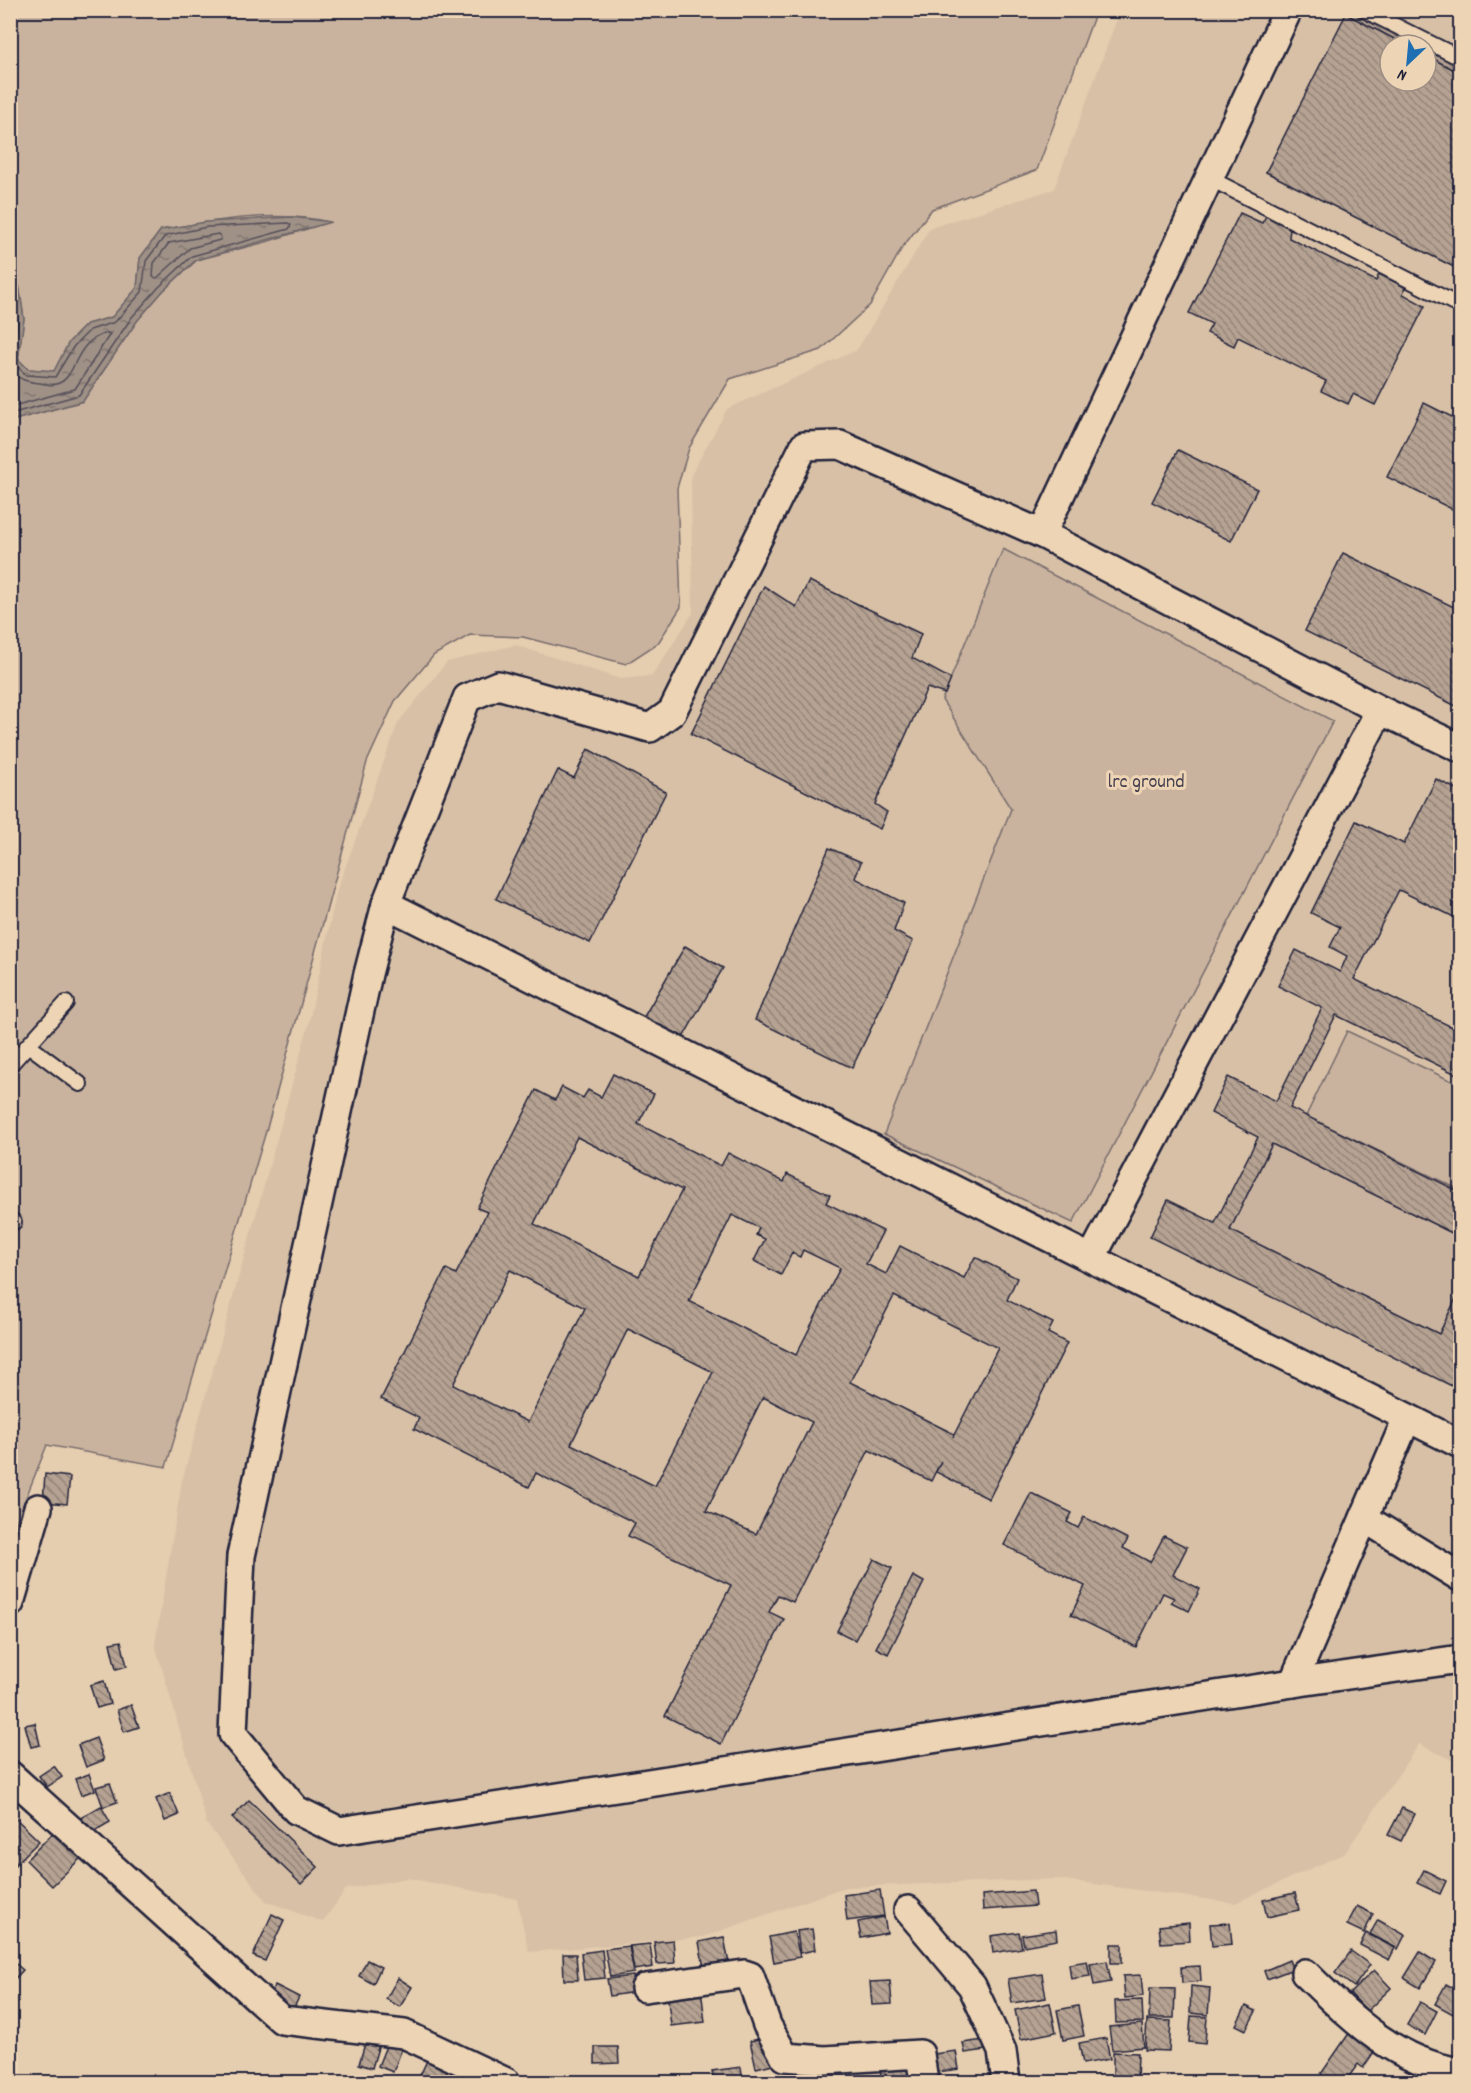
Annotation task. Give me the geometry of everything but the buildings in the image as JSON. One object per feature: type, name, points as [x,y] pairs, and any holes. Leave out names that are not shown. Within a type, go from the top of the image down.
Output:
[{"type":"street","points":[[1042,534],[1288,10]]},
{"type":"street","points":[[1461,748],[1380,710],[1042,534],[840,445],[804,446],[672,712],[650,728],[498,685],[466,698],[386,904],[241,1556],[233,1734],[296,1809],[339,1831],[1461,1659]]},
{"type":"street","points":[[1092,1257],[1380,710]]},
{"type":"street","points":[[386,904],[1461,1444]]},
{"type":"street","points":[[1293,1683],[1407,1418]]},
{"type":"street","points":[[10,1603],[38,1508]]},
{"type":"street","points":[[1364,1518],[1461,1577]]},
{"type":"street","points":[[10,1775],[282,2020],[404,2034],[506,2082]]},
{"type":"street","points":[[908,1910],[972,1986],[1002,2051],[1006,2082]]},
{"type":"street","points":[[1305,1973],[1359,2026],[1410,2056],[1461,2072]]},
{"type":"street","points":[[645,1988],[744,1974],[750,1976],[767,2025],[785,2057],[827,2071],[920,2054],[924,2082]]},
{"type":"lane","points":[[1364,10],[1461,58]]},
{"type":"lane","points":[[1209,178],[1461,306]]},
{"type":"lane","points":[[10,1065],[66,1002]]},
{"type":"lane","points":[[28,1045],[80,1084]]},
{"type":"shaded area","points":[[1120,11],[1460,11],[1460,1764],[1419,1744],[1345,1853],[1235,1903],[1057,1879],[845,1887],[703,1937],[529,1952],[517,1899],[407,1878],[346,1889],[323,1922],[266,1901],[207,1824],[155,1644],[182,1481],[308,1027],[337,890],[398,723],[447,662],[515,645],[620,679],[652,676],[693,613],[691,475],[727,409],[857,350],[930,228],[1054,189]]},
{"type":"green space","points":[[11,11],[1096,11],[1037,170],[932,209],[902,248],[870,305],[821,350],[730,379],[689,448],[677,488],[681,607],[658,643],[626,664],[523,637],[470,635],[434,655],[395,701],[367,762],[267,1128],[166,1467],[47,1445],[11,1535],[11,421],[83,401],[137,321],[163,291],[197,260],[329,222],[288,217],[245,218],[161,230],[140,258],[137,288],[112,317],[87,324],[69,342],[54,371],[28,369],[18,359],[24,319],[19,285],[10,282]]},
{"type":"green space","name":"lrc ground","points":[[1003,549],[1333,721],[1073,1223],[884,1134],[1011,809],[942,700]]},
{"type":"green space","points":[[1347,1031],[1460,1085],[1460,1190],[1306,1116]]},
{"type":"green space","points":[[1272,1144],[1460,1237],[1460,1290],[1439,1334],[1230,1230]]},
{"type":"water","points":[[292,217],[331,222],[196,260],[163,291],[137,321],[83,401],[11,421],[11,282],[19,285],[24,319],[18,359],[28,369],[54,371],[69,342],[87,324],[112,317],[137,288],[140,258],[161,230],[206,222]]}]
